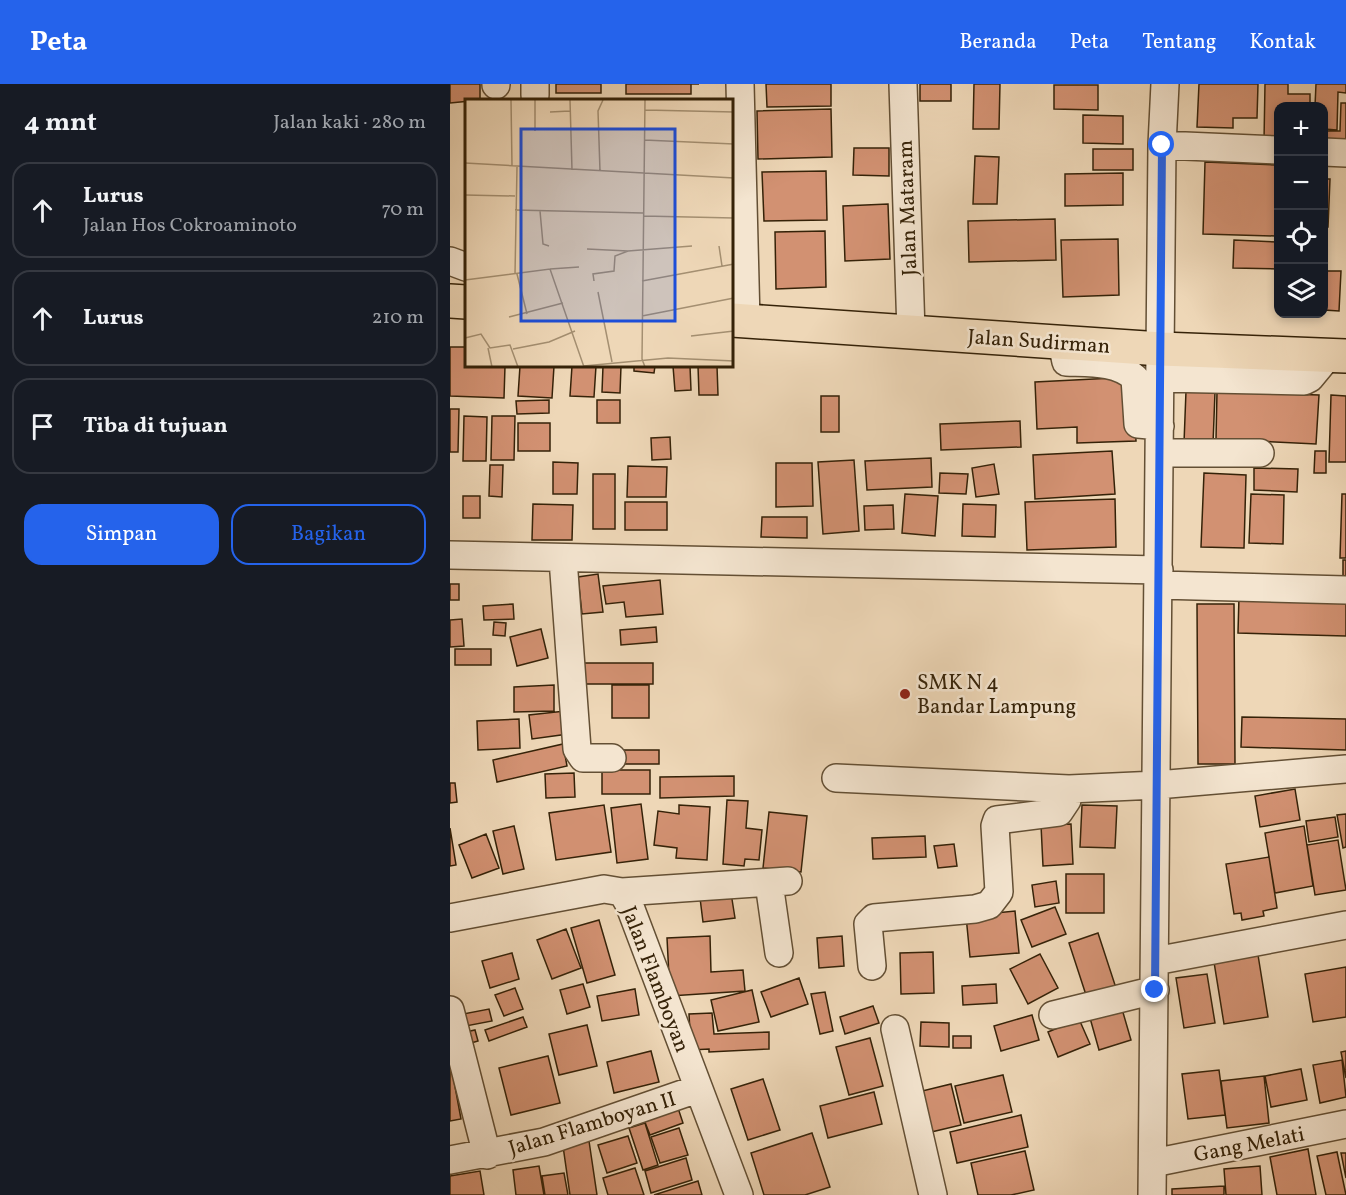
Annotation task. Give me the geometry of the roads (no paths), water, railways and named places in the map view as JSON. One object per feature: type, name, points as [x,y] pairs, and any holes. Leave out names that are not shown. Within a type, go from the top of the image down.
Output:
[{"type":"main road","points":[[450,301],[465,302]]},
{"type":"main road","name":"Jalan Sudirman","points":[[739,321],[1062,343],[1161,364],[1338,355]]},
{"type":"street","points":[[739,321],[740,84]]},
{"type":"street","name":"Jalan Mataram","points":[[903,84],[911,332]]},
{"type":"street","points":[[1152,1195],[1162,145],[1165,84]]},
{"type":"street","points":[[1162,145],[1274,150]]},
{"type":"street","points":[[1328,152],[1346,153]]},
{"type":"street","points":[[450,261],[465,267]]},
{"type":"street","points":[[1062,343],[1066,362],[1120,367],[1128,371],[1135,378],[1138,424],[1161,426]]},
{"type":"street","points":[[1160,453],[1260,453]]},
{"type":"street","points":[[450,555],[1159,577],[1346,590]]},
{"type":"street","points":[[563,559],[577,749],[583,758],[612,758]]},
{"type":"street","points":[[836,778],[1069,789],[1157,785],[1346,769]]},
{"type":"street","points":[[872,966],[868,924],[874,918],[975,909],[989,905],[999,892],[995,826],[998,820],[1059,812],[1067,800],[1069,789]]},
{"type":"street","points":[[622,892],[778,882],[779,953]]},
{"type":"street","name":"Jalan Flamboyan","points":[[450,918],[604,889],[622,892],[629,904],[697,1089],[739,1195]]},
{"type":"street","points":[[1155,961],[1346,925]]},
{"type":"street","points":[[1053,1015],[1155,990]]},
{"type":"street","points":[[450,1010],[487,1155]]},
{"type":"street","points":[[895,1029],[933,1195]]},
{"type":"street","name":"Jalan Flamboyan II","points":[[450,1160],[487,1155],[544,1142],[697,1089]]},
{"type":"street","name":"Gang Melati","points":[[1153,1163],[1346,1124]]},
{"type":"place","name":"SMK N 4 Bandar Lampung","points":[[905,694]]}]
